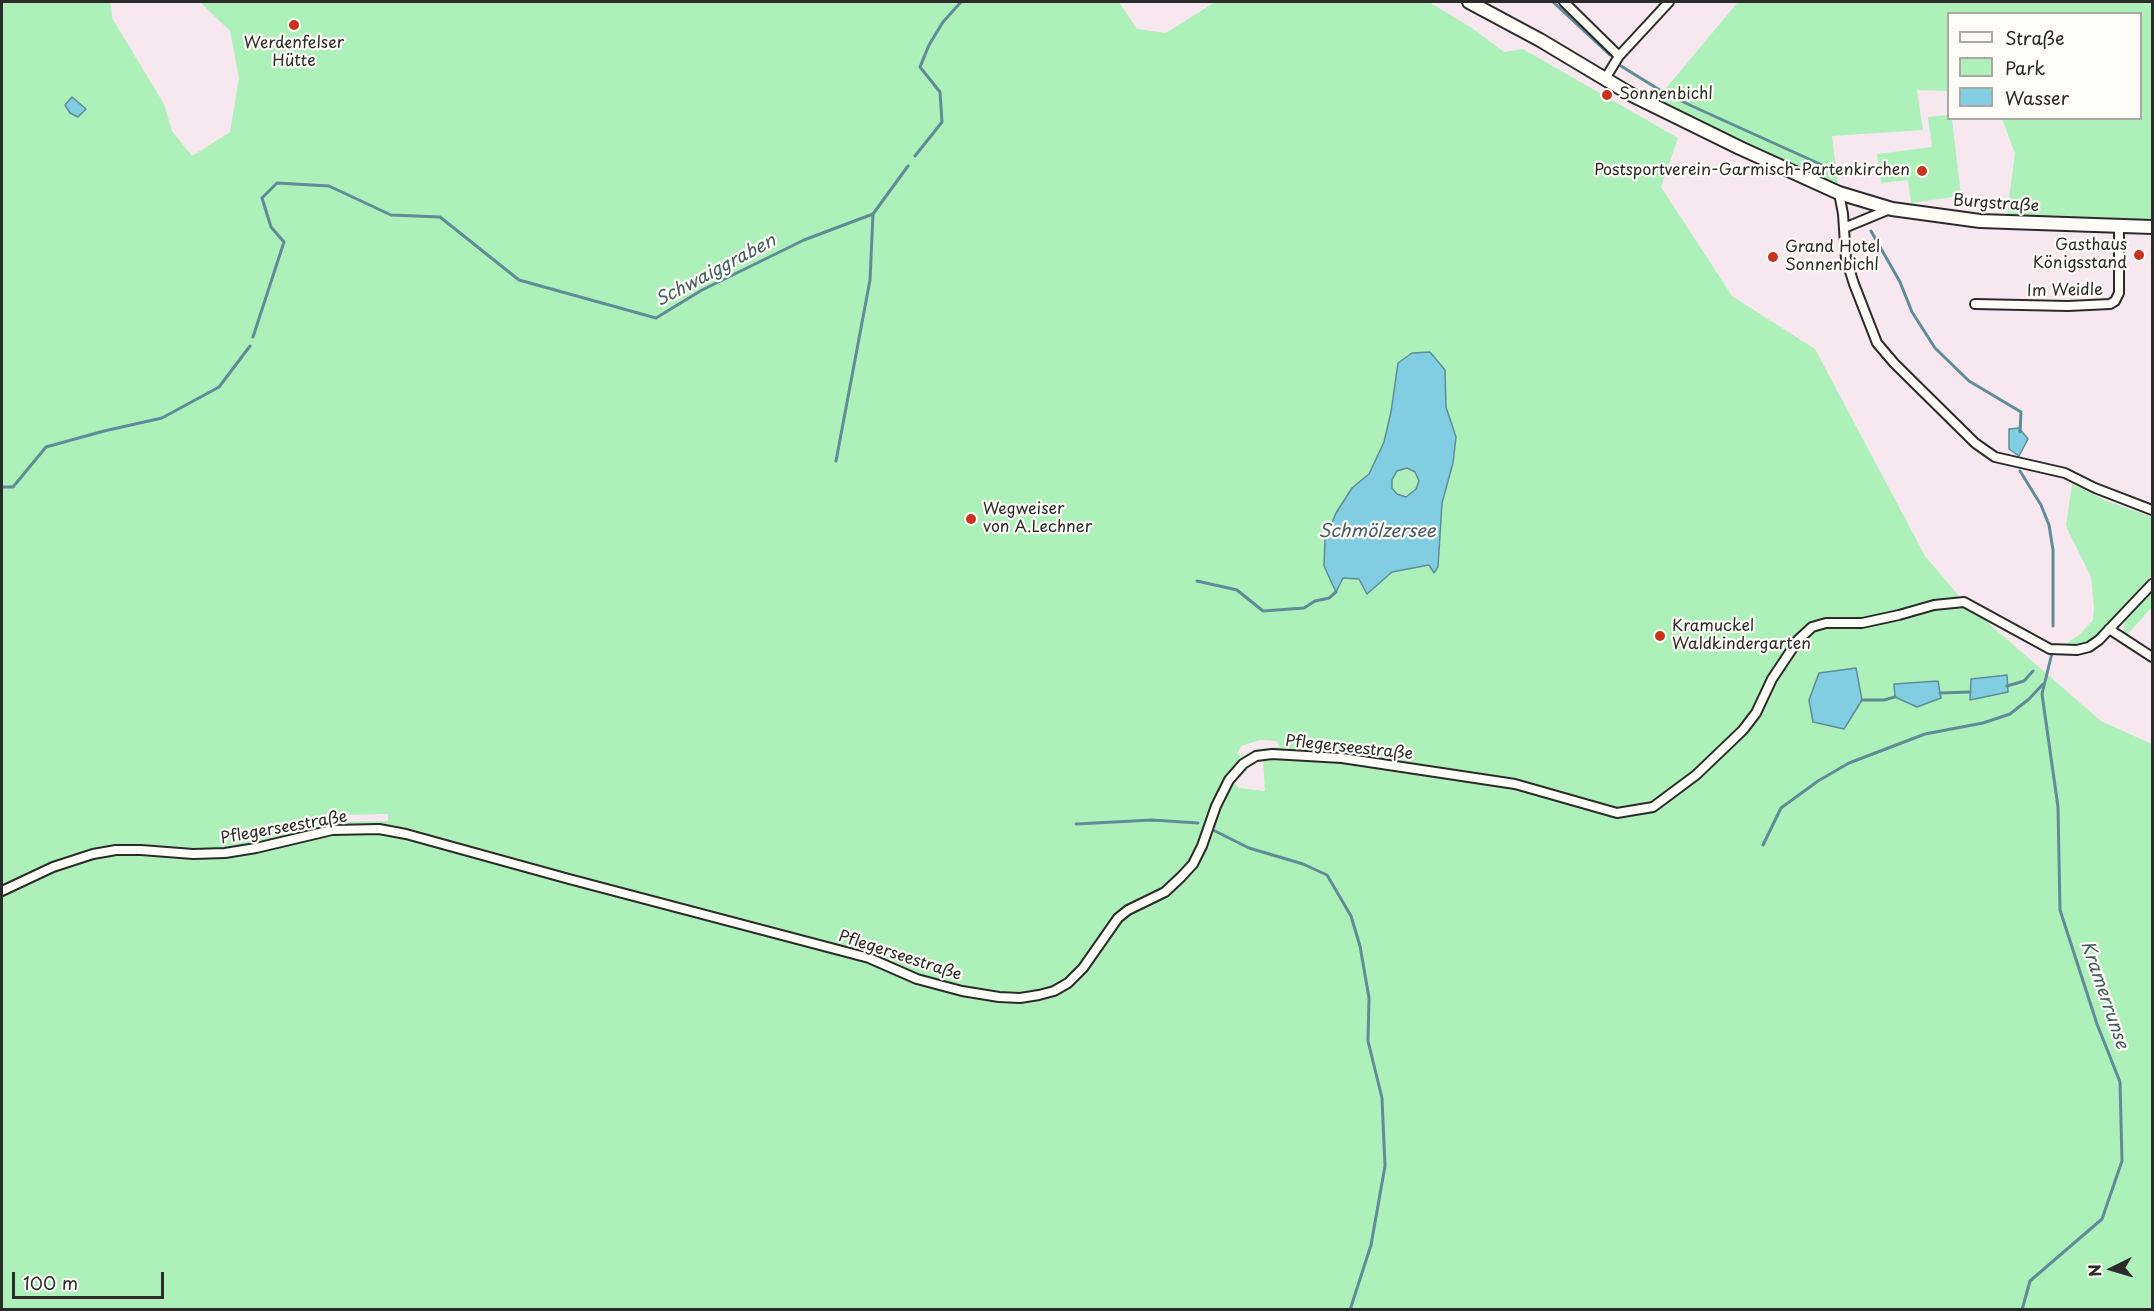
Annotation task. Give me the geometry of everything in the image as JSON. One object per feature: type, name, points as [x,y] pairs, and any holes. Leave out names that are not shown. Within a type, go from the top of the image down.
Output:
[{"type":"main road","name":"Burgstraße","points":[[1468,2],[1540,40],[1605,80],[1740,148],[1839,193],[1892,209],[1980,221],[2152,228]]},
{"type":"street","points":[[1564,2],[1619,57]]},
{"type":"street","points":[[1605,80],[1619,57],[1669,2]]},
{"type":"street","points":[[1839,193],[1846,259],[1877,343],[1894,363],[1975,443],[1995,457],[2065,473],[2105,492],[2152,510]]},
{"type":"street","points":[[1844,228],[1892,209]]},
{"type":"street","name":"Im Weidle","points":[[1975,304],[2068,306],[2110,304],[2115,301],[2119,293],[2119,226]]},
{"type":"street","points":[[2152,584],[2109,629],[2152,657]]},
{"type":"street","name":"Pflegerseestraße","points":[[2,891],[53,867],[93,854],[116,850],[193,854],[225,853],[332,830],[379,829],[406,834],[869,958],[917,979],[951,988],[999,997],[1020,998],[1054,991],[1068,984],[1083,968],[1118,918],[1128,910],[1165,892],[1182,878],[1193,864],[1202,846],[1224,788],[1236,772],[1256,756],[1272,754],[1323,756],[1494,780],[1554,794],[1617,813],[1653,807],[1696,775],[1743,730],[1756,713],[1772,679],[1791,650],[1812,627],[1826,622],[1862,623],[1934,605],[1964,602],[2055,650],[2077,650],[2089,647],[2109,629]]},
{"type":"green space","points":[[2,2],[111,2],[112,18],[164,104],[172,131],[192,156],[230,132],[239,78],[230,31],[200,2],[1119,2],[1137,29],[1166,33],[1215,2],[1429,2],[1472,28],[1504,52],[1523,49],[1678,138],[1661,187],[1732,296],[1815,349],[1925,556],[1964,602],[2101,721],[2152,744],[2152,1309],[2,1310]],"holes":[[[1398,363],[1445,370],[1446,407],[1456,437],[1453,463],[1442,503],[1440,528],[1429,565],[1392,572],[1367,594],[1359,579],[1342,578],[1336,592],[1352,488],[1369,474],[1384,442]],[[1260,740],[1276,741],[1280,747],[1258,749],[1240,757],[1238,753],[1241,746]],[[1263,760],[1265,791],[1239,788],[1234,783],[1253,764]],[[388,814],[388,821],[340,822],[340,815]]]},
{"type":"green space","points":[[1738,2],[2152,2],[2152,227],[2006,222],[2015,153],[2002,120],[2142,120],[2142,12],[1947,12],[1947,91],[1917,90],[1923,130],[1832,136],[1839,193],[1671,114],[1657,99]]},
{"type":"green space","points":[[1947,115],[1947,120],[1952,120],[1961,196],[1911,203],[1908,180],[1881,183],[1877,154],[1932,147],[1928,117]]},
{"type":"green space","points":[[1405,469],[1414,473],[1418,482],[1414,491],[1405,495],[1396,491],[1392,482],[1396,473]]},
{"type":"green space","points":[[2072,484],[2107,501],[2152,517],[2152,574],[2096,637],[2076,648],[2066,644],[2079,635],[2093,620],[2094,607],[2091,577],[2066,526]]},
{"type":"green space","points":[[2152,589],[2152,607],[2127,635],[2124,633],[2124,624],[2127,618]]},
{"type":"water","points":[[72,97],[86,109],[78,117],[70,113],[65,105]]},
{"type":"water","name":"Schmölzersee","points":[[1430,352],[1445,370],[1446,407],[1456,437],[1453,463],[1442,503],[1438,567],[1434,573],[1429,565],[1392,572],[1367,594],[1359,579],[1343,578],[1336,592],[1324,566],[1325,539],[1336,513],[1352,488],[1369,474],[1384,442],[1398,363],[1412,353]],"holes":[[[1407,468],[1415,472],[1419,481],[1416,489],[1406,497],[1397,494],[1392,488],[1392,480],[1397,471]]]},
{"type":"water","points":[[2019,428],[2028,439],[2019,456],[2009,449],[2009,429]]},
{"type":"water","points":[[1856,668],[1862,700],[1844,729],[1813,722],[1809,700],[1819,673]]},
{"type":"water","points":[[2007,675],[2008,692],[1970,700],[1971,679]]},
{"type":"water","points":[[1938,681],[1941,698],[1917,707],[1895,697],[1894,684]]},
{"type":"waterway","name":"Schwaiggraben","points":[[915,156],[942,122],[940,92],[920,67],[929,45],[943,22],[961,2]]},
{"type":"waterway","points":[[1553,2],[1610,55]]},
{"type":"waterway","points":[[1621,66],[1663,92],[1831,169]]},
{"type":"waterway","name":"Schwaiggraben","points":[[253,337],[284,242],[271,227],[262,198],[277,183],[329,186],[391,215],[440,217],[519,280],[656,318],[702,290],[804,240],[873,214],[908,166]]},
{"type":"waterway","points":[[836,461],[870,280],[873,214]]},
{"type":"waterway","points":[[1871,231],[1900,282],[1912,312],[1935,348],[1969,381],[2021,412],[2020,432]]},
{"type":"waterway","name":"Schwaiggraben","points":[[2,487],[13,487],[46,447],[162,418],[219,387],[250,346]]},
{"type":"waterway","points":[[2020,471],[2041,505],[2049,525],[2053,550],[2053,626]]},
{"type":"waterway","points":[[1197,581],[1237,590],[1263,611],[1304,608],[1315,601],[1329,598],[1336,592]]},
{"type":"waterway","name":"Kramerrunse","points":[[2022,1310],[2030,1281],[2102,1219],[2122,1161],[2120,1082],[2097,1024],[2060,910],[2058,807],[2042,694],[2052,653]]},
{"type":"waterway","points":[[2007,686],[2024,681],[2033,671]]},
{"type":"waterway","points":[[1763,845],[1781,808],[1818,781],[1849,763],[1925,734],[1983,723],[2010,714],[2043,684]]},
{"type":"waterway","points":[[1940,693],[1970,692]]},
{"type":"waterway","points":[[1862,700],[1884,700],[1895,697]]},
{"type":"waterway","points":[[1076,824],[1152,820],[1198,823]]},
{"type":"waterway","points":[[1215,831],[1249,848],[1303,864],[1327,875],[1351,916],[1360,946],[1369,998],[1368,1041],[1382,1098],[1385,1166],[1371,1245],[1350,1310]]},
{"type":"place","name":"Werdenfelser Hütte","points":[[294,25]]},
{"type":"place","name":"Sonnenbichl","points":[[1607,95]]},
{"type":"place","name":"Postsportverein-Garmisch-Partenkirchen","points":[[1922,171]]},
{"type":"place","name":"Gasthaus Königsstand","points":[[2139,255]]},
{"type":"place","name":"Grand Hotel Sonnenbichl","points":[[1773,257]]},
{"type":"place","name":"Wegweiser von A.Lechner","points":[[971,519]]},
{"type":"place","name":"Kramuckel Waldkindergarten","points":[[1660,636]]}]
